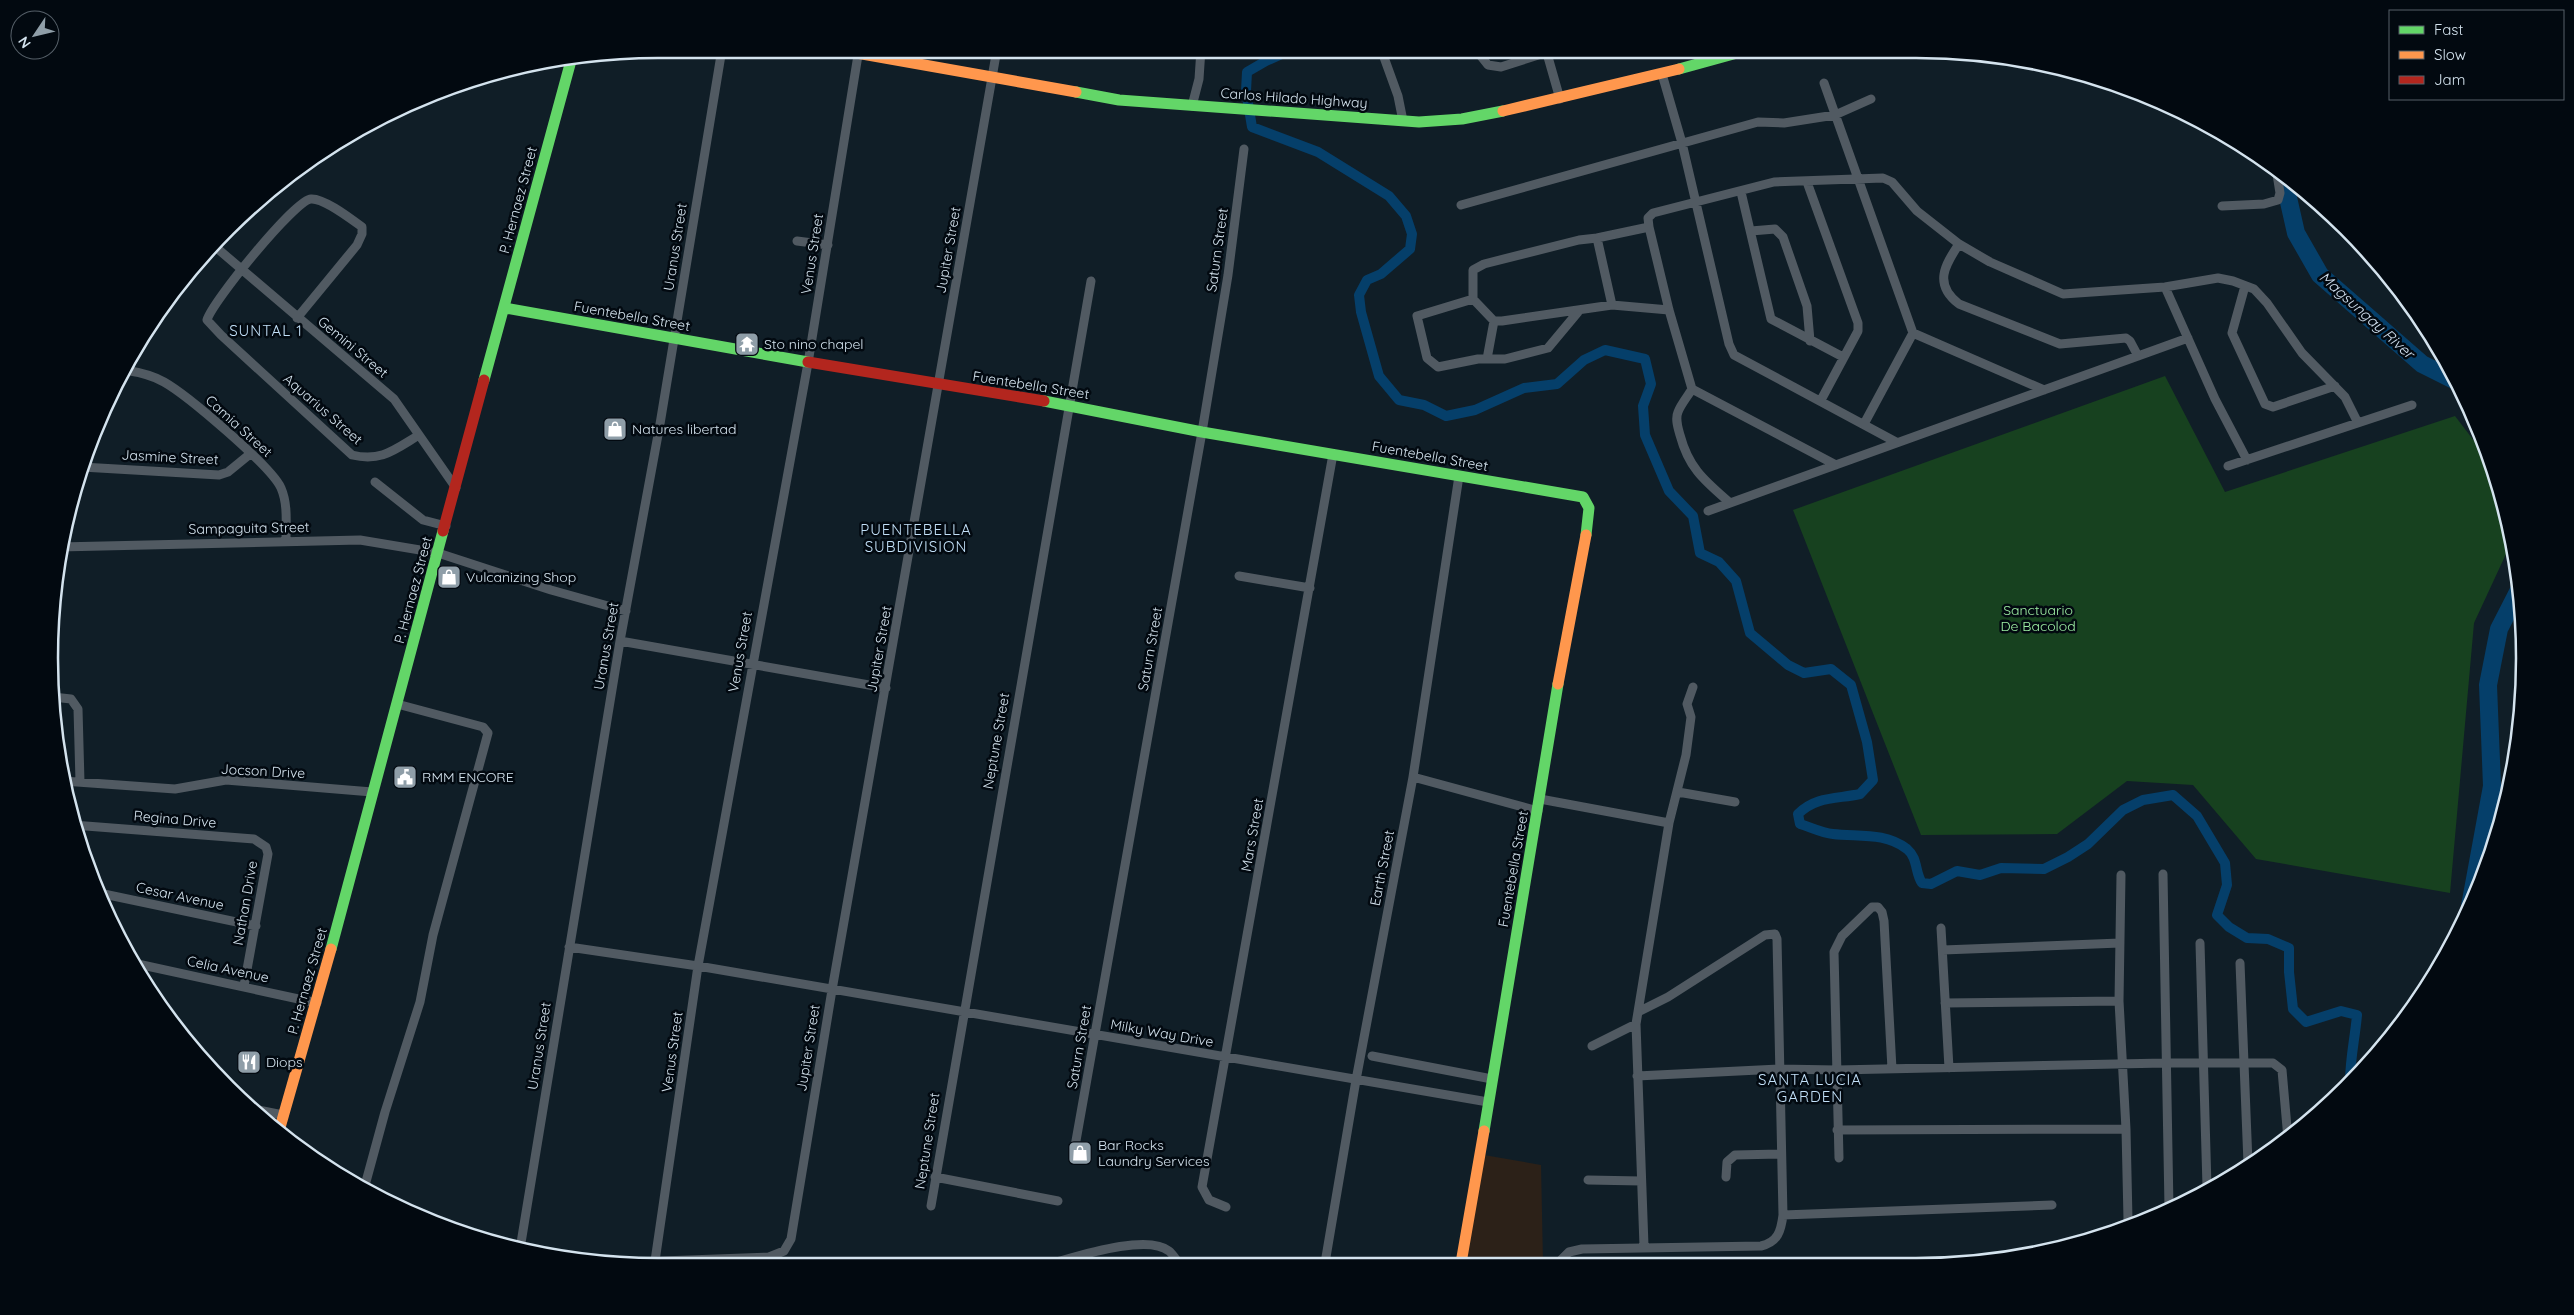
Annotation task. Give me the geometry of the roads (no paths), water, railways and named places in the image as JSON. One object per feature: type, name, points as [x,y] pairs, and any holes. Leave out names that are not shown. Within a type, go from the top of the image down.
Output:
[{"type":"main road","name":"Carlos Hilado Highway","points":[[894,58],[993,78],[1110,98],[1192,106],[1437,122],[1464,119],[1560,99],[1719,58]]},
{"type":"main road","name":"P. Hernaez Street","points":[[281,1125],[317,1003],[372,792],[446,526],[570,64]]},
{"type":"main road","name":"Fuentebella Street","points":[[505,308],[808,363],[1070,405],[1202,432],[1579,495],[1588,503],[1584,549],[1571,606],[1538,811],[1461,1258]]},
{"type":"street","name":"Uranus Street","points":[[521,1242],[620,641],[674,339],[721,58]]},
{"type":"street","name":"Venus Street","points":[[654,1258],[698,966],[808,363],[858,58]]},
{"type":"street","name":"Jupiter Street","points":[[762,1258],[784,1251],[791,1239],[832,990],[996,58]]},
{"type":"street","points":[[1192,106],[1199,79],[1200,58]]},
{"type":"street","points":[[1384,58],[1398,96],[1402,121]]},
{"type":"street","points":[[1481,58],[1495,67],[1506,66],[1528,58]]},
{"type":"street","points":[[1551,58],[1560,99]]},
{"type":"street","points":[[1662,74],[1682,143],[1729,344],[1734,355],[1821,400],[1896,442]]},
{"type":"street","points":[[1824,83],[1913,333],[2044,390]]},
{"type":"street","points":[[1461,205],[1758,122],[1784,123],[1834,115],[1871,99]]},
{"type":"street","name":"Saturn Street","points":[[1074,1152],[1202,432],[1228,275],[1244,149]]},
{"type":"street","points":[[1836,465],[1692,389],[1669,310],[1649,227],[1648,218],[1653,213],[1696,204],[1768,183],[1883,178],[1892,182],[1917,211],[1959,244],[1998,266],[2063,294],[2165,287],[2218,278],[2245,286],[2259,293],[2302,353],[2350,404],[2358,423]]},
{"type":"street","points":[[2222,206],[2264,204],[2278,200],[2280,194],[2278,178]]},
{"type":"street","points":[[1807,182],[1858,323],[1858,331],[1821,400]]},
{"type":"street","points":[[1741,192],[1768,315],[1773,322],[1843,357]]},
{"type":"street","points":[[241,270],[295,208],[305,200],[314,198],[362,226],[362,234],[357,245],[298,318]]},
{"type":"street","points":[[1494,321],[1473,299],[1472,274],[1476,267],[1579,240],[1649,227]]},
{"type":"street","points":[[1751,231],[1774,229],[1782,237],[1807,306],[1810,341]]},
{"type":"street","points":[[1597,238],[1612,305]]},
{"type":"street","points":[[797,241],[828,245]]},
{"type":"street","points":[[1959,244],[1944,267],[1950,294],[1959,304],[2060,344],[2126,338],[2130,340],[2138,356]]},
{"type":"street","name":"Gemini Street","points":[[218,249],[394,399],[456,488]]},
{"type":"street","name":"Aquarius Street","points":[[241,270],[208,316],[207,320],[220,335],[352,455],[369,459],[392,452],[419,435]]},
{"type":"street","name":"Neptune Street","points":[[930,1206],[962,1011],[1091,282]]},
{"type":"street","points":[[2245,286],[2232,333],[2265,404],[2273,407],[2335,386]]},
{"type":"street","points":[[2165,287],[2247,460]]},
{"type":"street","points":[[1473,299],[1419,314],[1416,320],[1427,358],[1434,365],[1442,366],[1465,361],[1505,359],[1551,346],[1578,312]]},
{"type":"street","points":[[1494,321],[1563,311],[1578,312],[1612,305],[1669,310]]},
{"type":"street","points":[[1487,359],[1494,321]]},
{"type":"street","points":[[1864,424],[1913,333]]},
{"type":"street","points":[[1708,511],[2188,338]]},
{"type":"street","name":"Camia Street","points":[[130,371],[164,381],[184,396],[267,470],[281,487],[286,508],[286,541]]},
{"type":"street","points":[[1692,389],[1678,412],[1676,419],[1683,447],[1689,463],[1701,478],[1730,503]]},
{"type":"street","points":[[2228,466],[2412,406]]},
{"type":"street","name":"Jasmine Street","points":[[88,467],[219,475],[228,472],[250,454]]},
{"type":"street","name":"Mars Street","points":[[1226,1208],[1209,1200],[1202,1187],[1333,454]]},
{"type":"street","name":"Earth Street","points":[[1326,1258],[1356,1080],[1413,778],[1459,476]]},
{"type":"street","points":[[375,482],[423,520],[446,526]]},
{"type":"street","name":"Sampaguita Street","points":[[68,547],[360,540],[438,553],[551,590],[626,611]]},
{"type":"street","points":[[1239,576],[1310,588]]},
{"type":"street","points":[[620,641],[752,666],[886,688]]},
{"type":"street","points":[[1644,1246],[1636,1024],[1669,823],[1678,792],[1691,721],[1687,704],[1692,687]]},
{"type":"street","points":[[59,698],[71,699],[78,709],[80,782]]},
{"type":"street","points":[[366,1182],[385,1112],[420,1002],[434,935],[488,733],[484,726],[397,704]]},
{"type":"street","points":[[1413,778],[1538,811]]},
{"type":"street","name":"Jocson Drive","points":[[71,781],[175,789],[226,780],[372,792]]},
{"type":"street","points":[[1678,792],[1735,802]]},
{"type":"street","points":[[1540,799],[1669,823]]},
{"type":"street","name":"Regina Drive","points":[[82,826],[254,839],[266,847],[268,854]]},
{"type":"street","name":"Nathan Drive","points":[[244,986],[268,854]]},
{"type":"street","points":[[2162,874],[2170,1201]]},
{"type":"street","points":[[2121,875],[2119,1001],[2124,1064],[2128,1219]]},
{"type":"street","name":"Cesar Avenue","points":[[106,895],[256,926]]},
{"type":"street","points":[[1839,1158],[1834,952],[1842,936],[1867,910],[1878,907],[1882,912],[1884,921],[1892,1069]]},
{"type":"street","points":[[1941,928],[1949,1068]]},
{"type":"street","points":[[1563,1258],[1569,1252],[1582,1249],[1644,1246],[1761,1246],[1770,1244],[1782,1230],[1777,939],[1775,934],[1765,934],[1668,997],[1638,1012]]},
{"type":"street","points":[[1943,950],[2120,943]]},
{"type":"street","points":[[2200,943],[2207,1182]]},
{"type":"street","name":"Milky Way Drive","points":[[569,947],[698,966],[1488,1102]]},
{"type":"street","points":[[2240,963],[2248,1157]]},
{"type":"street","name":"Celia Avenue","points":[[143,966],[317,1003]]},
{"type":"street","points":[[1945,1003],[2119,1001]]},
{"type":"street","points":[[1592,1046],[1636,1024]]},
{"type":"street","points":[[1372,1056],[1492,1079]]},
{"type":"street","points":[[1637,1076],[1779,1069],[1836,1070],[2204,1062],[2273,1063],[2282,1070],[2287,1130]]},
{"type":"street","points":[[265,1111],[284,1115]]},
{"type":"street","points":[[1837,1130],[2126,1129]]},
{"type":"street","points":[[1726,1177],[1727,1162],[1735,1155],[1781,1154]]},
{"type":"street","points":[[935,1177],[1058,1201]]},
{"type":"street","points":[[1588,1180],[1641,1181]]},
{"type":"street","points":[[1783,1215],[2052,1205]]},
{"type":"street","points":[[1075,1258],[1135,1244],[1152,1245],[1169,1251],[1175,1258]]},
{"type":"street","points":[[1092,1254],[1093,1258]]},
{"type":"waterway","points":[[1273,58],[1247,72],[1246,91],[1252,127],[1318,152],[1389,196],[1406,216],[1412,234],[1410,249],[1381,274],[1367,280],[1359,295],[1361,312],[1379,376],[1399,400],[1424,405],[1446,416],[1475,410],[1524,388],[1557,384],[1584,360],[1605,350],[1645,359],[1651,384],[1643,406],[1645,435],[1669,491],[1693,516],[1700,553],[1719,562],[1736,581],[1750,633],[1788,665],[1804,673],[1831,669],[1851,685],[1867,742],[1873,780],[1860,794],[1819,801],[1805,808],[1798,814],[1800,824],[1829,833],[1871,836],[1899,844],[1911,853],[1922,883],[1931,884],[1957,871],[1980,875],[2001,868],[2044,869],[2088,844],[2123,810],[2143,800],[2173,795],[2197,816],[2225,863],[2227,885],[2217,915],[2229,927],[2247,938],[2268,939],[2289,948],[2289,972],[2293,1009],[2306,1022],[2341,1011],[2357,1015],[2351,1072]]},
{"type":"waterway","name":"Magsungay River","points":[[2285,183],[2296,233],[2320,275],[2422,364],[2446,376]]},
{"type":"waterway","name":"Magsungay River","points":[[2476,874],[2492,786],[2488,685],[2499,629],[2513,601]]},
{"type":"place","name":"Sto nino chapel","points":[[747,344]]},
{"type":"place","name":"Natures libertad","points":[[615,429]]},
{"type":"place","name":"Vulcanizing Shop","points":[[449,577]]},
{"type":"place","name":"RMM ENCORE","points":[[405,777]]},
{"type":"place","name":"Diops","points":[[249,1062]]},
{"type":"place","name":"Bar Rocks Laundry Services","points":[[1080,1153]]},
{"type":"district","name":"SUNTAL 1","points":[[266,330]]},
{"type":"district","name":"PUENTEBELLA SUBDIVISION","points":[[916,538]]},
{"type":"district","name":"SANTA LUCIA GARDEN","points":[[1810,1088]]},
{"type":"park label","name":"Sanctuario De Bacolod","points":[[2038,618]]}]
